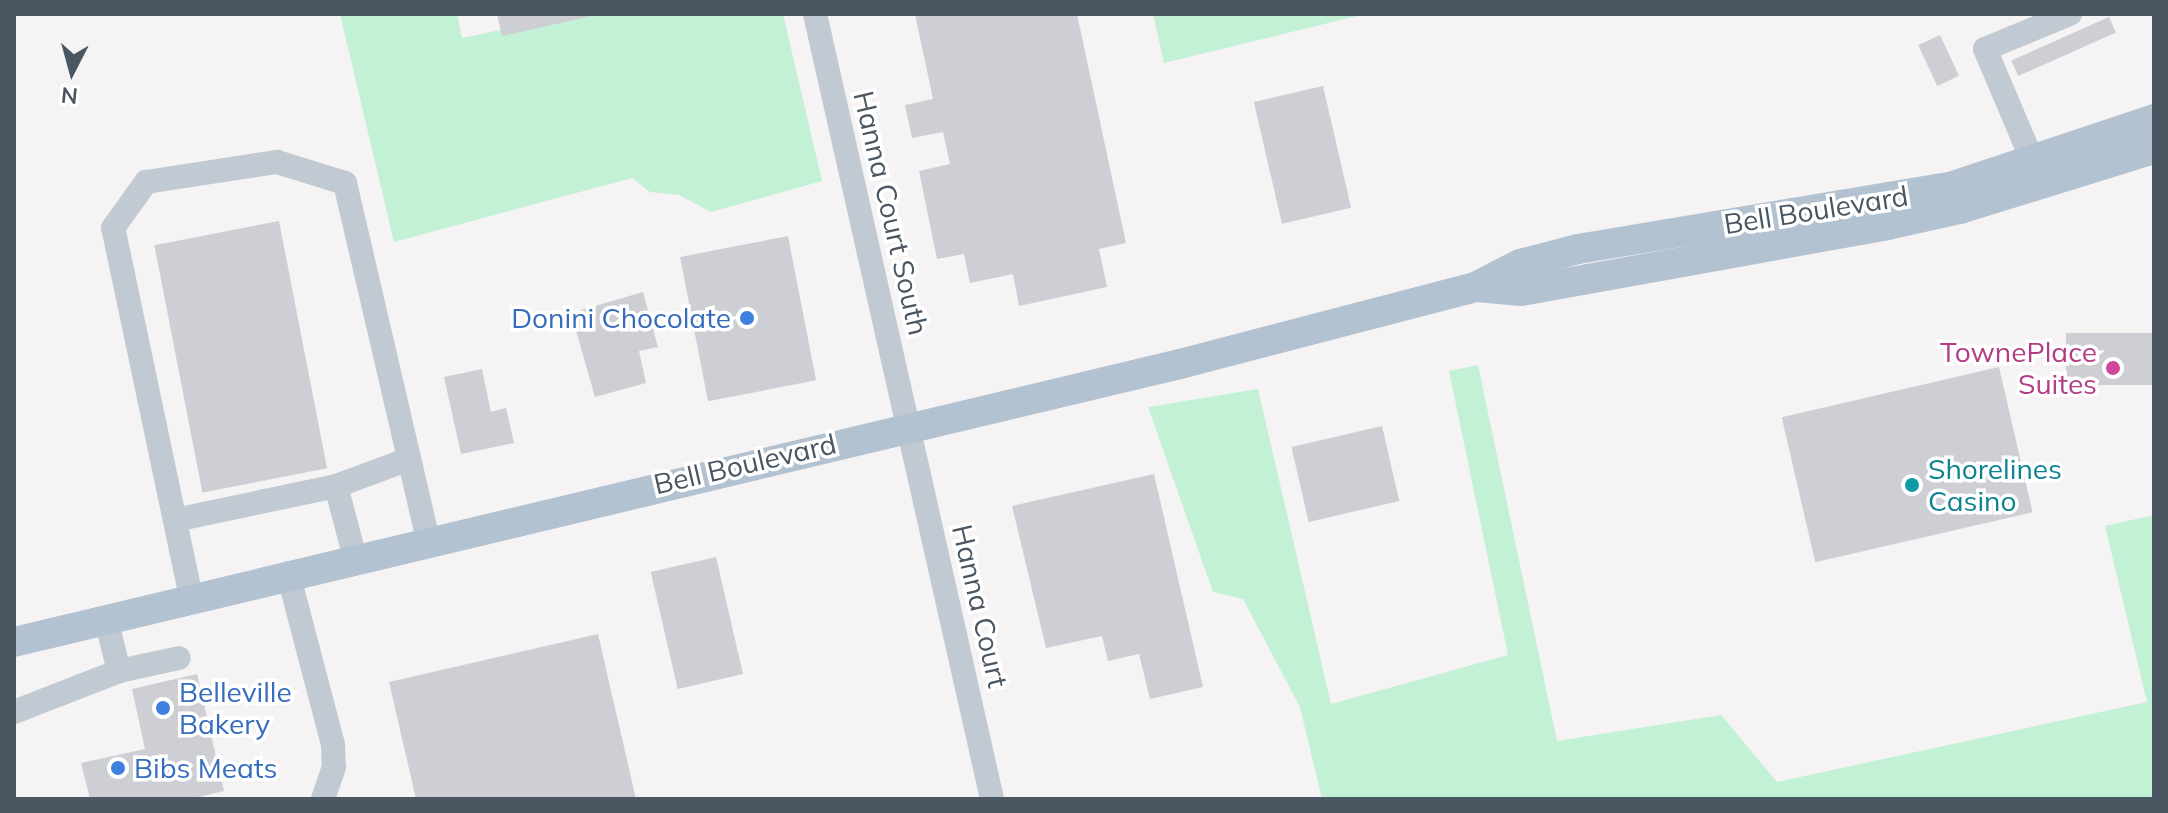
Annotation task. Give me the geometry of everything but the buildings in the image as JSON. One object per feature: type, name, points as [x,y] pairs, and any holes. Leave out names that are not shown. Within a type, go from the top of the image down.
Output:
[{"type":"main road","name":"Bell Boulevard","points":[[14,642],[288,573],[1180,364],[1475,287],[1520,264],[1578,249],[1950,187],[2033,162],[2154,119]]},
{"type":"main road","name":"Bell Boulevard","points":[[1475,287],[1521,291],[1887,225],[1960,209],[2154,149]]},
{"type":"street","name":"Hanna Court South","points":[[815,14],[907,426]]},
{"type":"street","points":[[2033,162],[1985,49],[2070,14]]},
{"type":"street","points":[[191,597],[113,228],[146,182],[277,162],[345,183],[428,540]]},
{"type":"street","name":"Hanna Court","points":[[907,426],[992,799]]},
{"type":"street","points":[[175,520],[336,486],[409,459]]},
{"type":"street","points":[[336,486],[355,558]]},
{"type":"street","points":[[288,573],[333,744],[334,767],[323,799]]},
{"type":"street","points":[[106,619],[119,671]]},
{"type":"street","points":[[14,712],[119,671],[179,658]]},
{"type":"green space","points":[[340,14],[457,14],[462,38],[577,14],[783,14],[822,181],[711,212],[679,195],[650,192],[632,178],[394,242]]},
{"type":"green space","points":[[1153,14],[1365,14],[1164,63]]},
{"type":"green space","points":[[1478,365],[1557,741],[1721,715],[1777,782],[2147,702],[2105,526],[2154,515],[2154,799],[1322,799],[1300,707],[1243,599],[1213,592],[1148,407],[1258,389],[1331,704],[1508,655],[1449,371]]},
{"type":"place","name":"Donini Chocolate","points":[[747,318]]},
{"type":"place","name":"TownePlace Suites","points":[[2113,368]]},
{"type":"place","name":"Shorelines Casino","points":[[1912,485]]},
{"type":"place","name":"Belleville Bakery","points":[[163,708]]},
{"type":"place","name":"Bibs Meats","points":[[118,768]]}]
